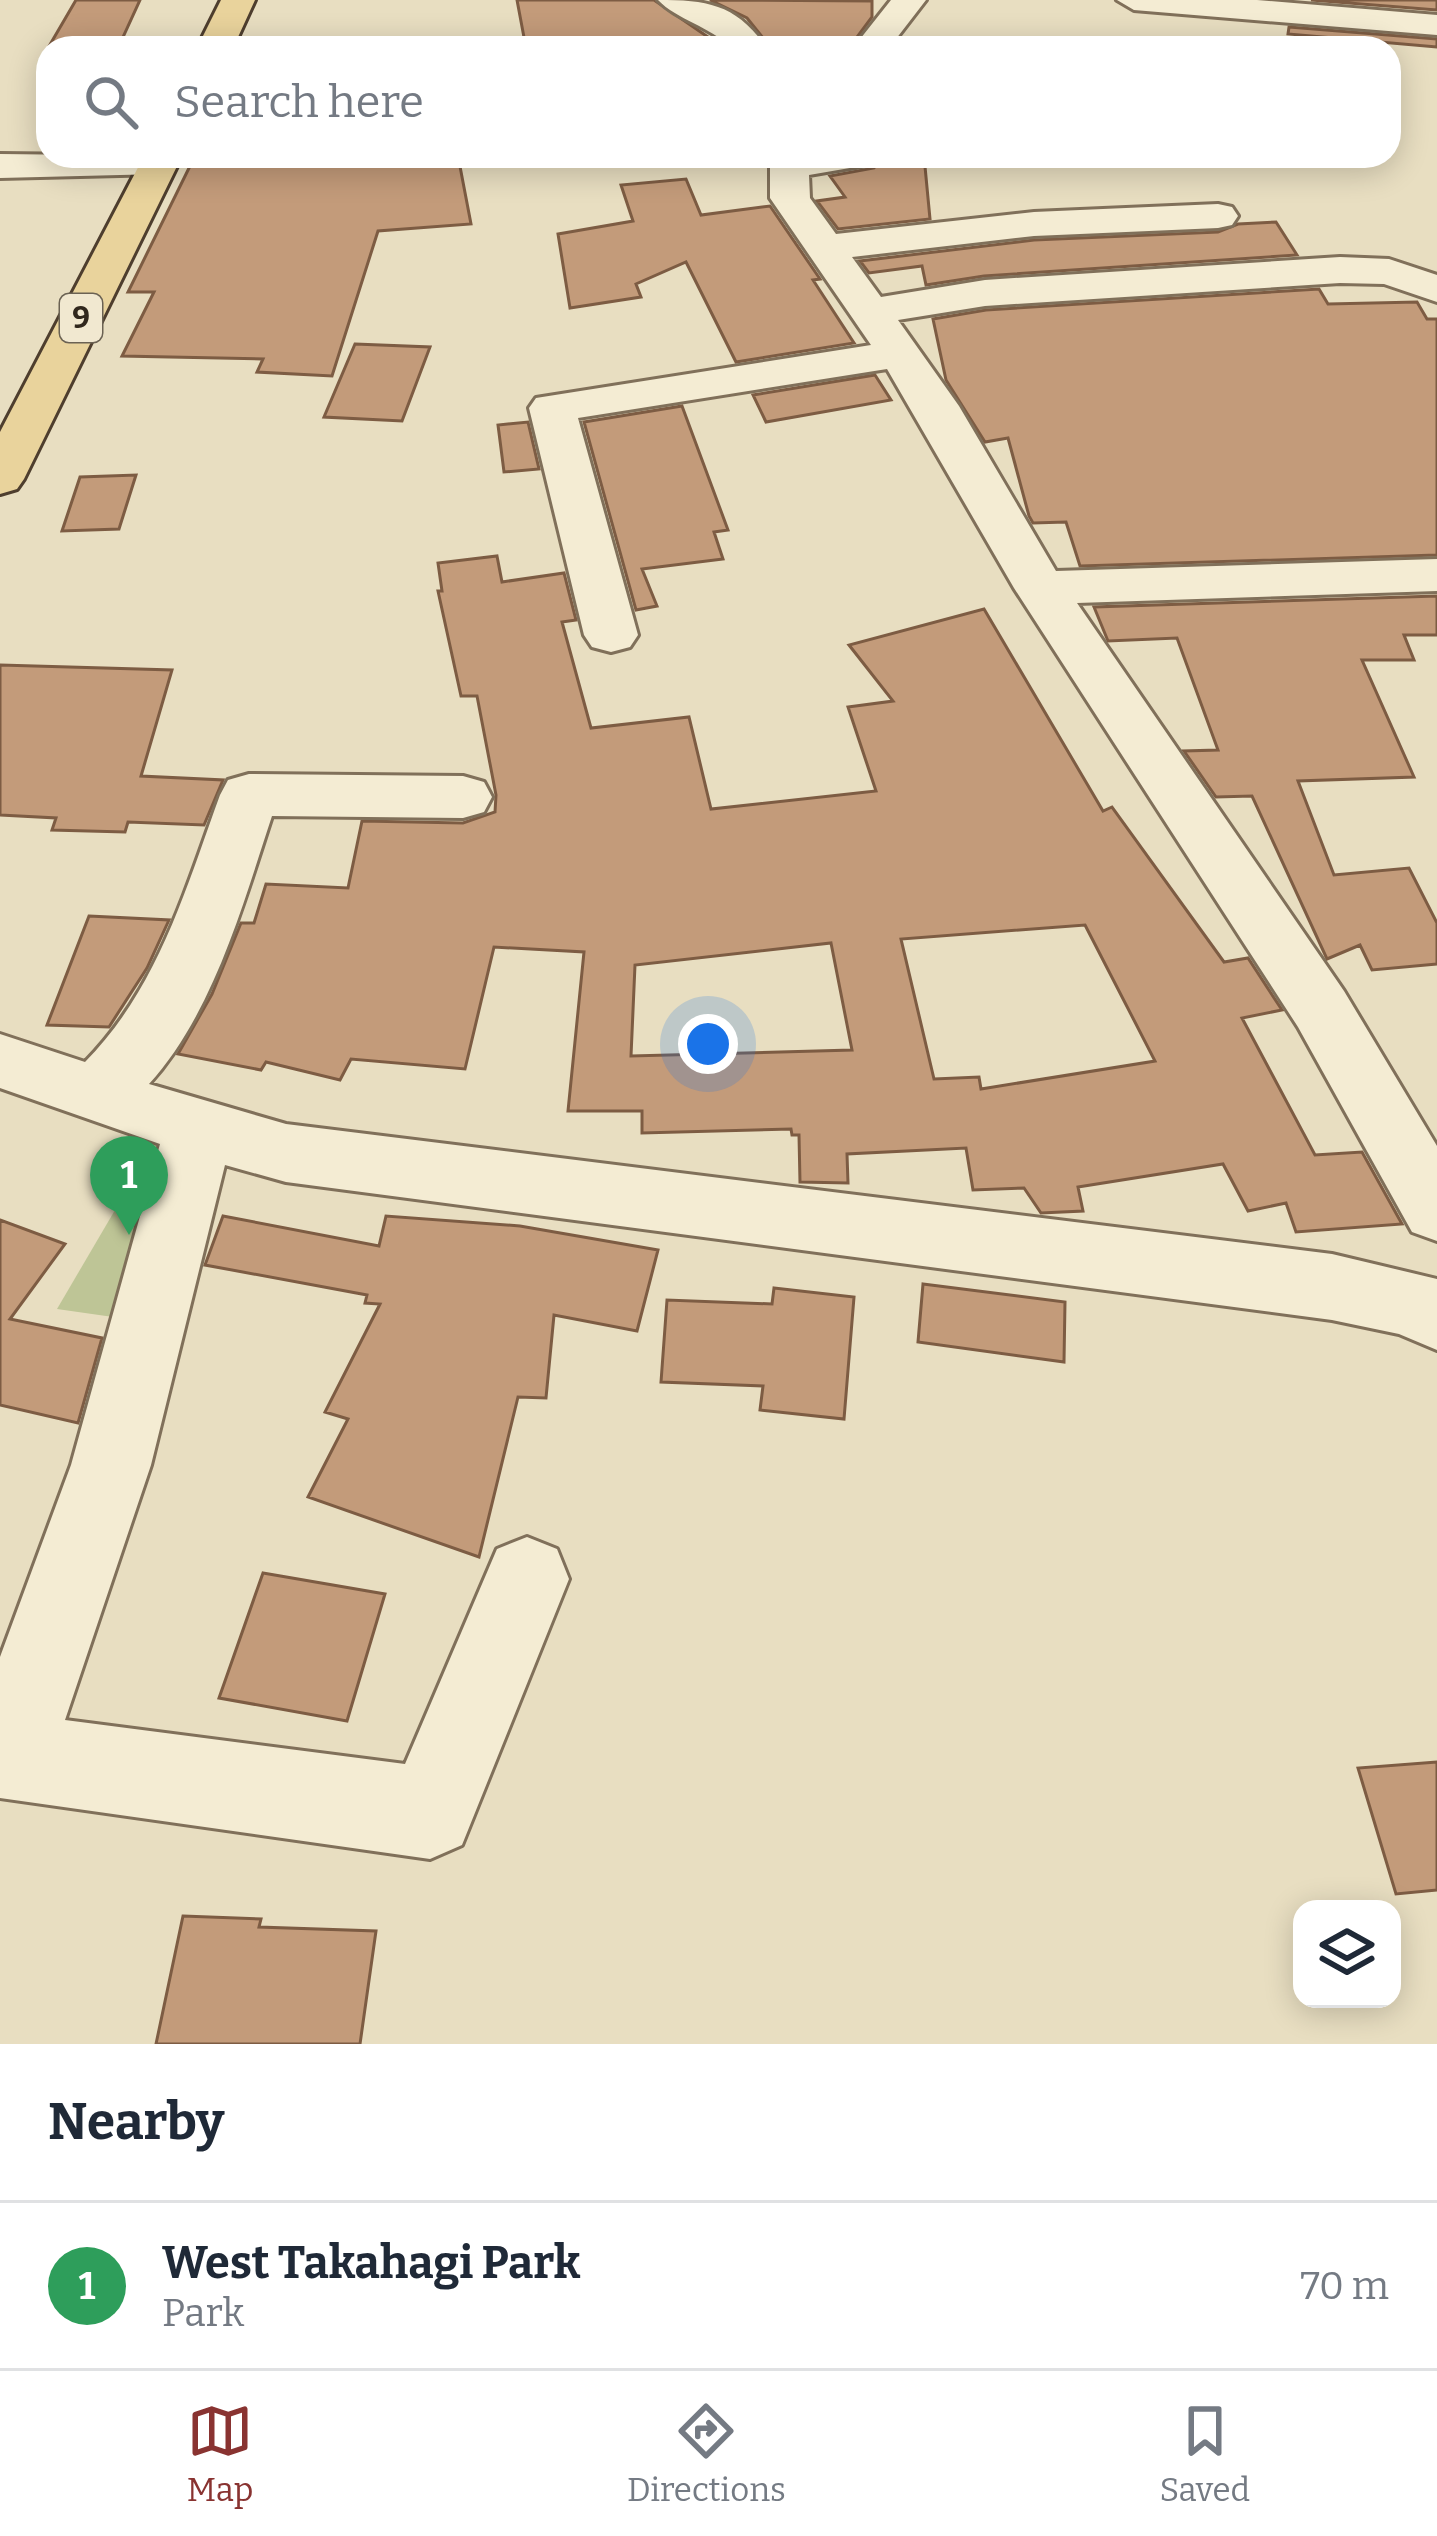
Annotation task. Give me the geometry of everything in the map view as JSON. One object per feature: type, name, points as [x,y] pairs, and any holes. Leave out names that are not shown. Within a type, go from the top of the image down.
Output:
[{"type":"main road","points":[[221,36],[238,0]]},
{"type":"main road","name":"9","points":[[0,479],[156,168]]},
{"type":"street","points":[[675,0],[702,9],[741,36]]},
{"type":"street","points":[[880,36],[909,0]]},
{"type":"street","points":[[1134,0],[1345,8],[1437,25]]},
{"type":"street","points":[[0,166],[36,164]]},
{"type":"street","points":[[788,168],[790,198],[821,248],[936,406],[1040,588],[1321,1009],[1437,1210]]},
{"type":"street","points":[[821,248],[1034,224],[1218,216]]},
{"type":"street","points":[[611,635],[552,408],[883,333],[985,293],[1340,270],[1389,272],[1437,289]]},
{"type":"street","points":[[1040,588],[1437,575]]},
{"type":"street","points":[[97,1095],[144,1045],[197,946],[249,795],[463,797]]},
{"type":"street","points":[[0,1060],[200,1129],[286,1153],[1332,1287],[1411,1303],[1437,1316]]},
{"type":"street","points":[[200,1129],[111,1466],[8,1756],[430,1814],[527,1579]]},
{"type":"green space","points":[[159,1135],[179,1161],[134,1320],[57,1309]]},
{"type":"building","points":[[76,0],[140,0],[124,36],[55,36]]},
{"type":"building","points":[[517,0],[654,0],[706,36],[524,36]]},
{"type":"building","points":[[710,0],[872,1],[872,17],[858,36],[761,36],[747,18]]},
{"type":"building","points":[[1311,0],[1437,0],[1437,10]]},
{"type":"building","points":[[1289,27],[1400,36],[1311,36],[1288,34]]},
{"type":"building","points":[[1401,36],[1437,39],[1437,47],[1401,44]]},
{"type":"building","points":[[189,168],[460,168],[471,224],[378,231],[332,376],[257,372],[263,359],[122,356],[154,292],[128,292]]},
{"type":"building","points":[[874,168],[925,168],[930,219],[838,229],[817,201],[845,197],[830,176]]},
{"type":"building","points":[[686,179],[701,215],[770,206],[820,279],[813,280],[854,343],[736,362],[686,262],[636,284],[641,297],[570,308],[558,234],[633,221],[621,185]]},
{"type":"building","points":[[1276,222],[1297,255],[984,276],[926,285],[922,266],[869,273],[860,261],[1034,240],[1218,232],[1238,224]]},
{"type":"building","points":[[1319,289],[1328,304],[1417,302],[1427,319],[1437,319],[1437,555],[1080,566],[1066,522],[1033,523],[1029,516],[1008,438],[985,442],[946,380],[933,319],[986,310]]},
{"type":"building","points":[[355,344],[430,347],[402,421],[324,417]]},
{"type":"building","points":[[875,375],[891,400],[766,422],[753,395]]},
{"type":"building","points":[[682,406],[728,530],[714,532],[723,559],[642,569],[657,606],[636,610],[584,422]]},
{"type":"building","points":[[528,422],[539,469],[504,472],[498,425]]},
{"type":"building","points":[[136,475],[119,529],[62,531],[80,477]]},
{"type":"building","points":[[497,556],[502,582],[564,573],[576,620],[562,622],[591,728],[689,717],[711,809],[876,791],[848,707],[893,701],[849,645],[984,609],[1103,811],[1112,807],[1224,962],[1248,958],[1282,1010],[1242,1018],[1315,1155],[1362,1152],[1402,1224],[1296,1232],[1286,1203],[1248,1211],[1223,1164],[1078,1187],[1083,1211],[1041,1213],[1024,1188],[973,1190],[966,1148],[847,1154],[848,1183],[800,1182],[799,1135],[792,1135],[791,1129],[642,1133],[642,1111],[568,1111],[584,952],[494,947],[465,1069],[351,1059],[340,1080],[266,1062],[261,1070],[178,1054],[212,994],[241,923],[254,923],[266,884],[348,888],[362,821],[463,823],[495,812],[477,696],[461,696],[438,591],[442,591],[438,563]],"holes":[[[1085,925],[1155,1061],[981,1089],[979,1077],[934,1079],[901,939]],[[831,943],[852,1050],[631,1056],[635,965]]]},
{"type":"building","points":[[1437,596],[1437,635],[1404,635],[1414,660],[1362,660],[1414,777],[1298,781],[1334,875],[1409,868],[1437,923],[1437,964],[1372,970],[1360,945],[1327,959],[1252,796],[1216,797],[1184,751],[1218,750],[1177,638],[1108,641],[1094,607]]},
{"type":"building","points":[[0,665],[172,670],[141,776],[223,780],[204,825],[128,822],[125,832],[52,830],[56,818],[0,815]]},
{"type":"building","points":[[89,916],[169,920],[147,968],[109,1027],[47,1025]]},
{"type":"building","points":[[223,1216],[379,1246],[386,1216],[520,1226],[658,1250],[637,1331],[554,1315],[546,1398],[518,1397],[479,1557],[308,1497],[348,1419],[325,1412],[380,1304],[365,1303],[367,1295],[205,1265]]},
{"type":"building","points":[[0,1220],[65,1244],[10,1319],[102,1338],[78,1423],[0,1405]]},
{"type":"building","points":[[923,1284],[1065,1302],[1064,1362],[918,1342]]},
{"type":"building","points":[[774,1288],[854,1297],[844,1419],[760,1410],[763,1386],[661,1382],[667,1300],[772,1304]]},
{"type":"building","points":[[263,1573],[385,1594],[347,1721],[219,1698]]},
{"type":"building","points":[[1437,1762],[1437,1890],[1396,1894],[1358,1768]]},
{"type":"building","points":[[183,1916],[261,1919],[259,1927],[376,1931],[360,2044],[156,2044]]},
{"type":"place","name":"West Takahagi Park","points":[[129,1235]]}]
